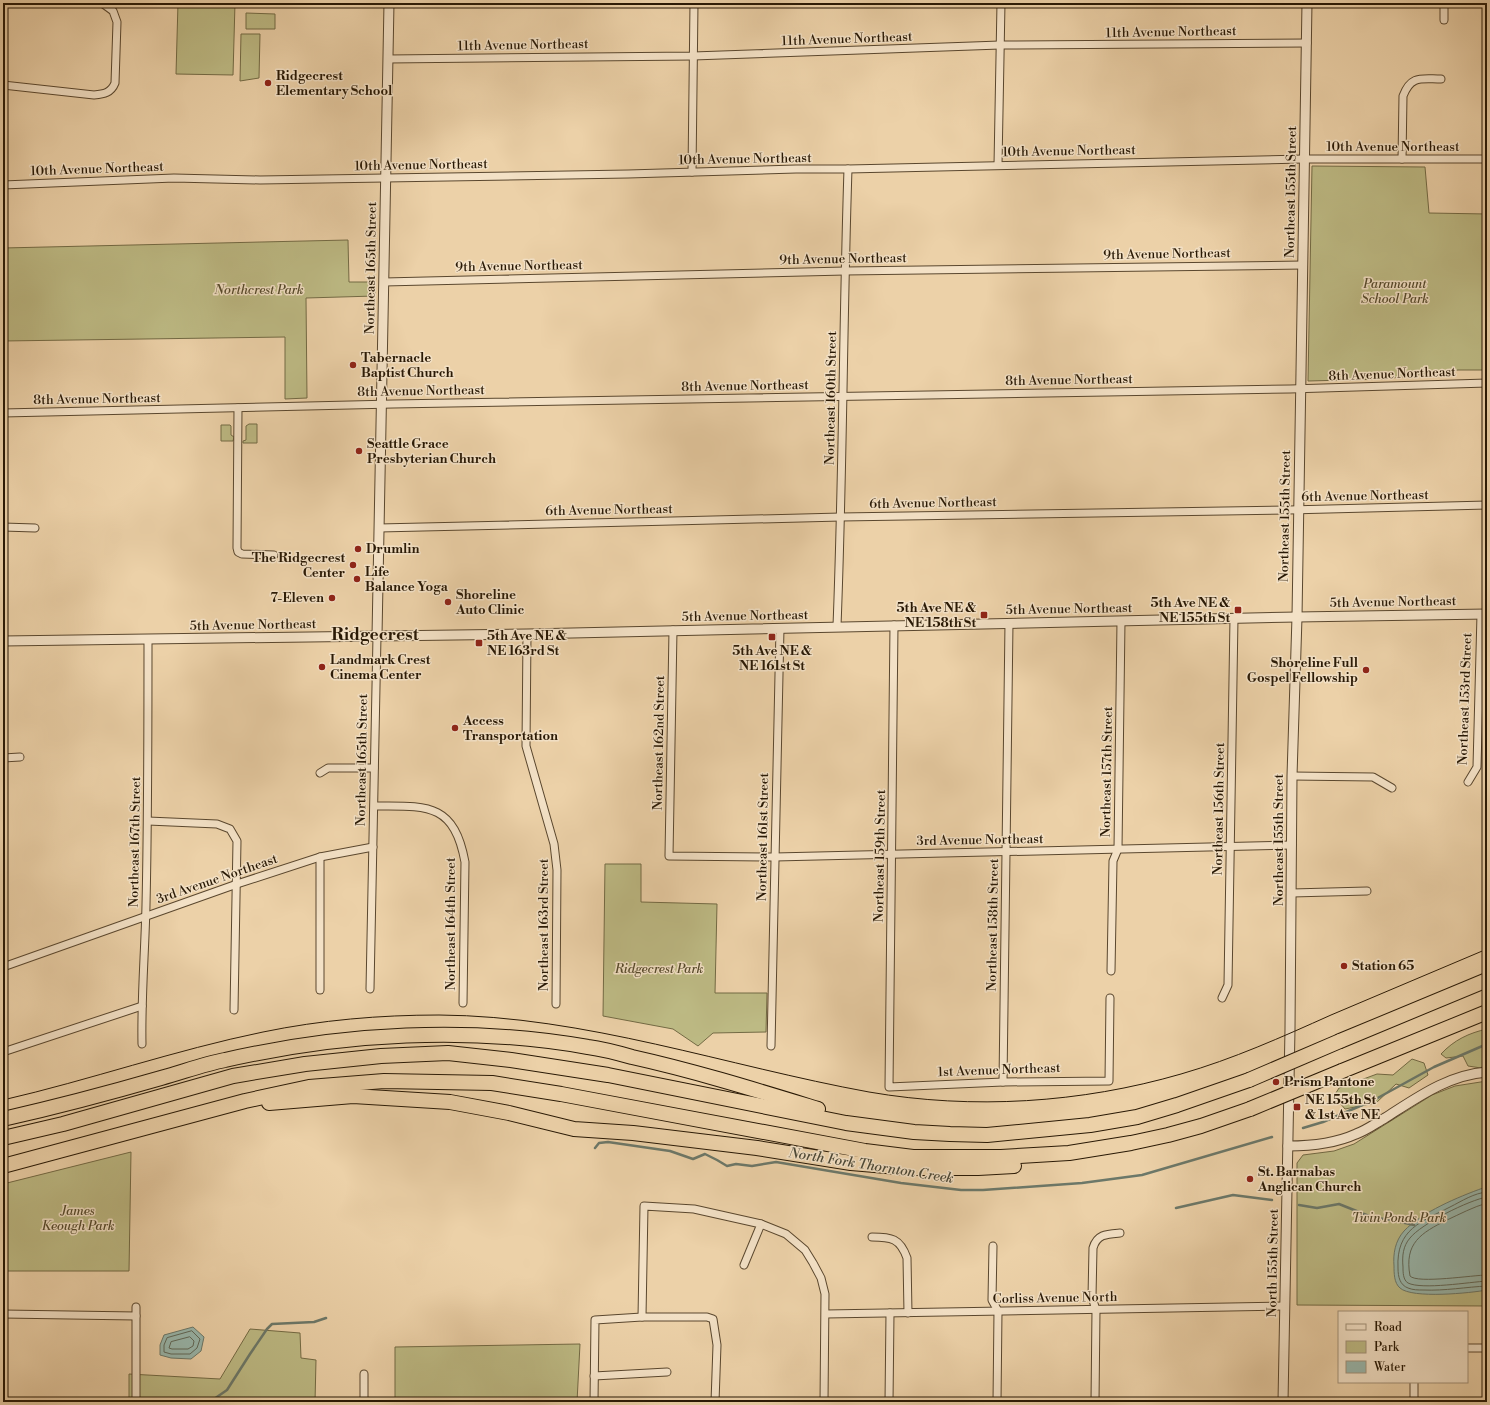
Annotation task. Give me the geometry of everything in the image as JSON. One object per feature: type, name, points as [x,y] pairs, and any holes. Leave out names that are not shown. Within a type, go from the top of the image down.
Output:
[{"type":"highway","points":[[3,1138],[63,1124],[233,1076],[305,1064],[381,1056],[448,1053],[511,1060],[608,1075],[846,1123],[914,1132],[987,1134],[1090,1125],[1143,1115],[1177,1106],[1249,1080],[1487,980]]},
{"type":"highway","points":[[3,1166],[245,1101],[309,1087],[384,1082],[492,1083],[561,1094],[865,1151],[913,1157],[1001,1157],[1070,1153],[1131,1143],[1201,1126],[1250,1109],[1487,1012]]},
{"type":"highway","points":[[3,1119],[66,1105],[224,1060],[293,1047],[349,1040],[404,1036],[465,1035],[552,1042],[590,1047],[713,1077],[877,1127]]},
{"type":"highway","points":[[245,1101],[269,1103],[352,1096],[450,1102],[509,1113],[574,1129],[633,1133],[757,1148],[851,1163],[910,1168],[978,1168],[1047,1163],[1070,1153]]},
{"type":"street","name":"Northeast 165th Street","points":[[370,990],[375,806],[374,768],[389,3]]},
{"type":"street","points":[[692,172],[694,3]]},
{"type":"street","points":[[998,165],[1001,3]]},
{"type":"street","name":"Northeast 155th Street","points":[[1290,1029],[1292,776],[1297,617],[1307,3]]},
{"type":"street","points":[[1444,3],[1444,20]]},
{"type":"street","points":[[3,86],[94,95],[105,94],[112,89],[115,83],[117,22],[114,11],[104,4]]},
{"type":"street","name":"11th Avenue Northeast","points":[[388,59],[693,56],[1000,45],[1306,43]]},
{"type":"street","points":[[1402,159],[1403,96],[1406,88],[1412,81],[1420,79],[1441,79]]},
{"type":"street","name":"10th Avenue Northeast","points":[[3,184],[174,178],[260,180],[386,177],[618,175],[692,172],[1304,159],[1487,159]]},
{"type":"street","name":"Northeast 160th Street","points":[[837,626],[841,517],[842,396],[848,169]]},
{"type":"street","name":"9th Avenue Northeast","points":[[384,282],[845,271],[1303,265]]},
{"type":"street","name":"8th Avenue Northeast","points":[[3,414],[382,404],[1300,389],[1487,384]]},
{"type":"street","points":[[238,408],[237,548],[238,552],[242,554],[274,555]]},
{"type":"street","name":"6th Avenue Northeast","points":[[379,528],[841,517],[1298,510],[1487,505]]},
{"type":"street","points":[[3,527],[35,528]]},
{"type":"street","name":"5th Avenue Northeast","points":[[3,641],[528,634],[837,626],[1484,614]]},
{"type":"street","name":"Northeast 153rd Street","points":[[1468,782],[1477,767],[1484,614]]},
{"type":"street","name":"Northeast 156th Street","points":[[1222,998],[1228,985],[1234,618]]},
{"type":"street","name":"Northeast 157th Street","points":[[1111,971],[1113,861],[1118,849],[1121,621]]},
{"type":"street","name":"Northeast 158th Street","points":[[1003,1082],[1009,623]]},
{"type":"street","name":"Northeast 159th Street","points":[[889,1087],[894,625]]},
{"type":"street","name":"Northeast 161st Street","points":[[771,1046],[780,628]]},
{"type":"street","name":"Northeast 162nd Street","points":[[669,856],[673,630]]},
{"type":"street","name":"Northeast 163rd Street","points":[[528,634],[526,746],[552,835],[557,864],[556,1004]]},
{"type":"street","name":"Northeast 167th Street","points":[[142,1044],[148,822],[148,639]]},
{"type":"street","points":[[3,758],[20,757]]},
{"type":"street","points":[[320,773],[328,768],[374,768]]},
{"type":"street","points":[[1292,776],[1373,777],[1392,788]]},
{"type":"street","name":"Northeast 164th Street","points":[[375,806],[416,806],[436,812],[448,820],[458,836],[462,846],[465,862],[464,1003]]},
{"type":"street","points":[[148,822],[217,824],[230,830],[237,841],[234,1010]]},
{"type":"street","name":"3rd Avenue Northeast","points":[[669,856],[775,857],[1292,845]]},
{"type":"street","name":"3rd Avenue Northeast","points":[[3,967],[237,884],[320,857],[374,847]]},
{"type":"street","points":[[320,857],[320,990]]},
{"type":"street","points":[[1292,893],[1367,891]]},
{"type":"street","name":"1st Avenue Northeast","points":[[889,1087],[1003,1082],[1109,1080],[1110,998]]},
{"type":"street","points":[[3,1052],[142,1006]]},
{"type":"street","name":"North 155th Street","points":[[1283,1402],[1290,1029]]},
{"type":"street","points":[[1288,1146],[1318,1145],[1334,1142],[1356,1134],[1442,1083],[1464,1076],[1487,1072]]},
{"type":"street","points":[[642,1318],[644,1206],[694,1209],[761,1224],[786,1234],[804,1250],[821,1278],[825,1294],[824,1402]]},
{"type":"street","points":[[744,1265],[761,1224]]},
{"type":"street","points":[[1095,1402],[1096,1310],[1092,1297],[1093,1248],[1094,1243],[1102,1235],[1120,1233]]},
{"type":"street","points":[[872,1237],[888,1237],[899,1242],[904,1250],[907,1258],[908,1313]]},
{"type":"street","points":[[993,1246],[992,1300],[998,1311],[997,1402]]},
{"type":"street","name":"Corliss Avenue North","points":[[826,1314],[1285,1306]]},
{"type":"street","points":[[136,1307],[136,1402]]},
{"type":"street","points":[[889,1402],[890,1313]]},
{"type":"street","points":[[3,1314],[136,1316]]},
{"type":"street","points":[[594,1402],[595,1320],[707,1317],[713,1319],[717,1345],[715,1402]]},
{"type":"street","points":[[1468,1348],[1487,1348]]},
{"type":"street","points":[[594,1376],[667,1372]]},
{"type":"street","points":[[364,1374],[364,1402]]},
{"type":"street","points":[[1414,1383],[1414,1402]]},
{"type":"green space","points":[[178,3],[235,3],[233,75],[176,74]]},
{"type":"green space","points":[[246,13],[275,14],[275,29],[246,29]]},
{"type":"green space","points":[[241,34],[260,34],[259,78],[240,81]]},
{"type":"green space","name":"Paramount School Park","points":[[1312,166],[1425,167],[1429,213],[1487,214],[1487,370],[1458,370],[1384,379],[1308,381]]},
{"type":"green space","name":"Northcrest Park","points":[[348,240],[349,282],[375,282],[375,296],[306,298],[307,398],[285,399],[285,337],[3,341],[3,248]]},
{"type":"green space","points":[[249,424],[257,424],[257,443],[243,443],[243,441],[246,440],[246,426]]},
{"type":"green space","points":[[221,425],[231,426],[231,435],[234,437],[233,441],[221,441]]},
{"type":"green space","name":"Ridgecrest Park","points":[[605,864],[641,864],[641,902],[717,904],[715,993],[767,993],[766,1032],[713,1033],[698,1046],[673,1029],[603,1016]]},
{"type":"green space","points":[[1487,1029],[1487,1040],[1485,1041],[1487,1043],[1487,1061],[1481,1068],[1468,1066],[1463,1056],[1446,1058],[1441,1054],[1462,1038]]},
{"type":"green space","points":[[1412,1059],[1424,1063],[1428,1075],[1409,1088],[1396,1084],[1376,1103],[1345,1109],[1334,1096],[1339,1088],[1377,1074],[1393,1075]]},
{"type":"green space","name":"Twin Ponds Park","points":[[1487,1081],[1487,1306],[1297,1305],[1297,1163],[1303,1155],[1334,1151],[1354,1144],[1432,1095],[1455,1086]]},
{"type":"green space","name":"James Keough Park","points":[[131,1152],[129,1271],[3,1271],[3,1184]]},
{"type":"green space","points":[[250,1329],[300,1333],[301,1358],[316,1360],[315,1402],[129,1402],[129,1374],[220,1379]]},
{"type":"green space","points":[[580,1344],[577,1402],[395,1402],[395,1347]]},
{"type":"water","points":[[1483,1188],[1487,1188],[1487,1290],[1456,1294],[1429,1294],[1416,1293],[1400,1288],[1395,1278],[1394,1257],[1395,1248],[1404,1231],[1430,1211]]},
{"type":"water","points":[[193,1327],[204,1337],[201,1351],[191,1359],[171,1358],[160,1355],[160,1345],[164,1335]]},
{"type":"waterway","points":[[1303,1128],[1323,1122],[1374,1100],[1434,1067],[1487,1044]]},
{"type":"waterway","name":"North Fork Thornton Creek","points":[[595,1148],[599,1143],[608,1142],[670,1151],[693,1159],[705,1154],[727,1166],[736,1164],[752,1166],[776,1162],[901,1183],[961,1190],[983,1190],[1082,1183],[1142,1175],[1272,1137]]},
{"type":"waterway","name":"North Fork Thornton Creek","points":[[1176,1208],[1233,1195],[1272,1200]]},
{"type":"waterway","name":"North Fork Thornton Creek","points":[[1299,1205],[1317,1208],[1339,1204],[1369,1216]]},
{"type":"waterway","name":"North Fork Thornton Creek","points":[[1377,1218],[1414,1225]]},
{"type":"waterway","name":"North Fork Thornton Creek","points":[[201,1402],[214,1399],[227,1390],[267,1329],[272,1324],[314,1322],[326,1318]]},
{"type":"tram line","points":[[3,1100],[197,1047],[263,1032],[307,1024],[351,1019],[439,1015],[494,1018],[548,1024],[602,1033],[815,1081],[908,1098],[987,1102],[1026,1101],[1066,1097],[1105,1092],[1143,1084],[1219,1062],[1487,949]]},
{"type":"place","name":"Ridgecrest Elementary School","points":[[268,83]]},
{"type":"place","name":"Tabernacle Baptist Church","points":[[353,365]]},
{"type":"place","name":"Seattle Grace Presbyterian Church","points":[[359,451]]},
{"type":"place","name":"Drumlin","points":[[358,549]]},
{"type":"place","name":"The Ridgecrest Center","points":[[353,565]]},
{"type":"place","name":"Life Balance Yoga","points":[[357,579]]},
{"type":"place","name":"7-Eleven","points":[[332,598]]},
{"type":"place","name":"Shoreline Auto Clinic","points":[[448,602]]},
{"type":"place","name":"5th Ave NE & NE 155th St","points":[[1238,610]]},
{"type":"place","name":"5th Ave NE & NE 158th St","points":[[984,615]]},
{"type":"place","name":"5th Ave NE & NE 161st St","points":[[772,637]]},
{"type":"place","name":"5th Ave NE & NE 163rd St","points":[[479,643]]},
{"type":"place","name":"Landmark Crest Cinema Center","points":[[322,667]]},
{"type":"place","name":"Shoreline Full Gospel Fellowship","points":[[1366,670]]},
{"type":"place","name":"Access Transportation","points":[[455,728]]},
{"type":"place","name":"Station 65","points":[[1344,966]]},
{"type":"place","name":"Prism Pantone","points":[[1276,1082]]},
{"type":"place","name":"NE 155th St & 1st Ave NE","points":[[1297,1107]]},
{"type":"place","name":"St. Barnabas Anglican Church","points":[[1250,1179]]},
{"type":"district","name":"Ridgecrest","points":[[375,635]]}]
